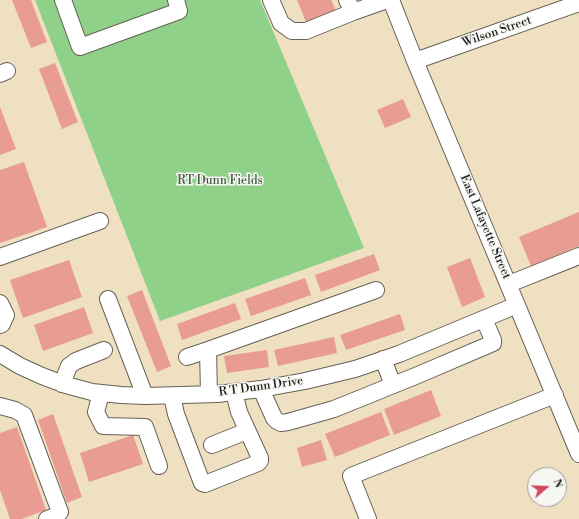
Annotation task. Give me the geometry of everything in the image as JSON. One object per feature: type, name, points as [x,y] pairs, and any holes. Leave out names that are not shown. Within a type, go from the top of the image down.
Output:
[{"type":"street","points":[[63,0],[80,47],[180,11],[176,0]]},
{"type":"street","points":[[272,0],[281,23],[292,31],[306,31],[350,6],[387,0]]},
{"type":"street","name":"East Lafayette Street","points":[[391,0],[579,454]]},
{"type":"street","name":"Wilson Street","points":[[415,61],[579,3]]},
{"type":"street","points":[[0,257],[100,221]]},
{"type":"street","points":[[509,284],[579,256]]},
{"type":"street","points":[[187,357],[376,290]]},
{"type":"street","points":[[108,299],[145,396]]},
{"type":"street","points":[[0,303],[6,315],[2,324],[0,325]]},
{"type":"street","name":"R T Dunn Drive","points":[[1,356],[62,384],[92,392],[121,395],[172,396],[261,390],[305,381],[383,359],[518,305]]},
{"type":"street","points":[[261,390],[274,418],[277,421],[288,422],[334,409],[493,343],[484,319]]},
{"type":"street","points":[[436,338],[446,363]]},
{"type":"street","points":[[62,384],[69,366],[76,361],[104,350]]},
{"type":"street","points":[[208,350],[209,394]]},
{"type":"street","points":[[383,359],[393,385]]},
{"type":"street","points":[[172,396],[176,414],[203,484],[260,461],[239,412],[234,392]]},
{"type":"street","points":[[101,393],[96,412],[103,426],[145,427],[159,466]]},
{"type":"street","points":[[368,519],[351,476],[555,396]]},
{"type":"street","points":[[0,406],[15,410],[24,415],[60,512],[56,516],[48,519]]},
{"type":"street","points":[[212,445],[247,432]]},
{"type":"green space","name":"RT Dunn Fields","points":[[35,0],[260,0],[364,248],[160,321]]},
{"type":"building","points":[[12,0],[31,0],[47,42],[31,48]]},
{"type":"building","points":[[297,0],[331,0],[338,15],[308,27]]},
{"type":"building","points":[[55,63],[78,122],[62,129],[39,69]]},
{"type":"building","points":[[403,99],[411,117],[385,128],[377,110]]},
{"type":"building","points":[[0,107],[16,149],[0,155]]},
{"type":"building","points":[[24,162],[47,227],[0,243],[0,170]]},
{"type":"building","points":[[579,212],[579,246],[531,266],[519,237]]},
{"type":"building","points":[[374,254],[380,270],[321,292],[315,275]]},
{"type":"building","points":[[470,258],[485,297],[462,307],[447,267]]},
{"type":"building","points":[[69,260],[82,297],[23,318],[10,280]]},
{"type":"building","points":[[305,278],[311,295],[251,316],[245,299]]},
{"type":"building","points":[[142,290],[171,366],[157,372],[127,296]]},
{"type":"building","points":[[235,303],[241,319],[182,340],[177,324]]},
{"type":"building","points":[[84,307],[93,333],[43,351],[34,325]]},
{"type":"building","points":[[400,314],[405,330],[346,350],[340,335]]},
{"type":"building","points":[[334,337],[337,353],[278,366],[274,350]]},
{"type":"building","points":[[267,350],[269,367],[227,373],[224,356]]},
{"type":"building","points":[[431,390],[441,416],[394,435],[384,409]]},
{"type":"building","points":[[381,412],[390,435],[335,457],[325,434]]},
{"type":"building","points":[[53,414],[82,497],[67,503],[38,420]]},
{"type":"building","points":[[17,427],[46,510],[22,519],[10,519],[0,490],[0,433]]},
{"type":"building","points":[[133,435],[143,464],[89,482],[80,453]]},
{"type":"building","points":[[321,440],[327,460],[302,467],[297,448]]}]
